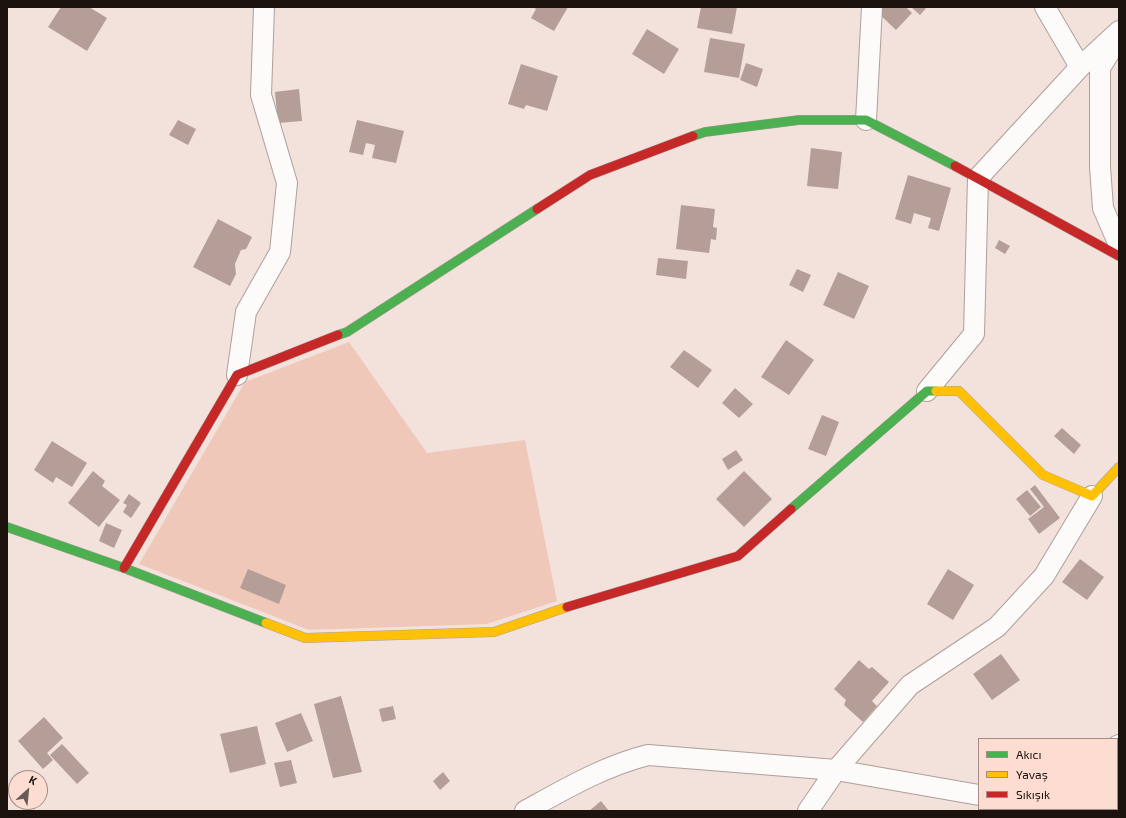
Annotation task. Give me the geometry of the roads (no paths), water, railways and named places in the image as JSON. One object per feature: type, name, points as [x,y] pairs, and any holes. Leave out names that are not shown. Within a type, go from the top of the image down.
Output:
[{"type":"street","points":[[124,568],[237,375],[246,312],[280,252],[287,183],[261,95],[264,7]]},
{"type":"street","points":[[866,120],[872,7]]},
{"type":"street","points":[[1045,7],[1080,67]]},
{"type":"street","points":[[7,527],[124,568],[305,638],[494,632],[575,605],[738,556],[927,391],[974,334],[978,178],[1080,67],[1119,30]]},
{"type":"street","points":[[1119,37],[1100,68],[1099,113],[1100,167],[1103,208],[1119,245]]},
{"type":"street","points":[[237,375],[347,332],[590,175],[704,132],[799,120],[866,120],[978,178],[1119,256]]},
{"type":"street","points":[[927,391],[960,391],[1043,475],[1092,496]]},
{"type":"street","points":[[808,811],[836,770],[910,685],[997,627],[1044,576],[1092,496],[1119,467]]},
{"type":"street","points":[[525,811],[595,773],[625,761],[648,755],[836,770],[978,795]]}]
